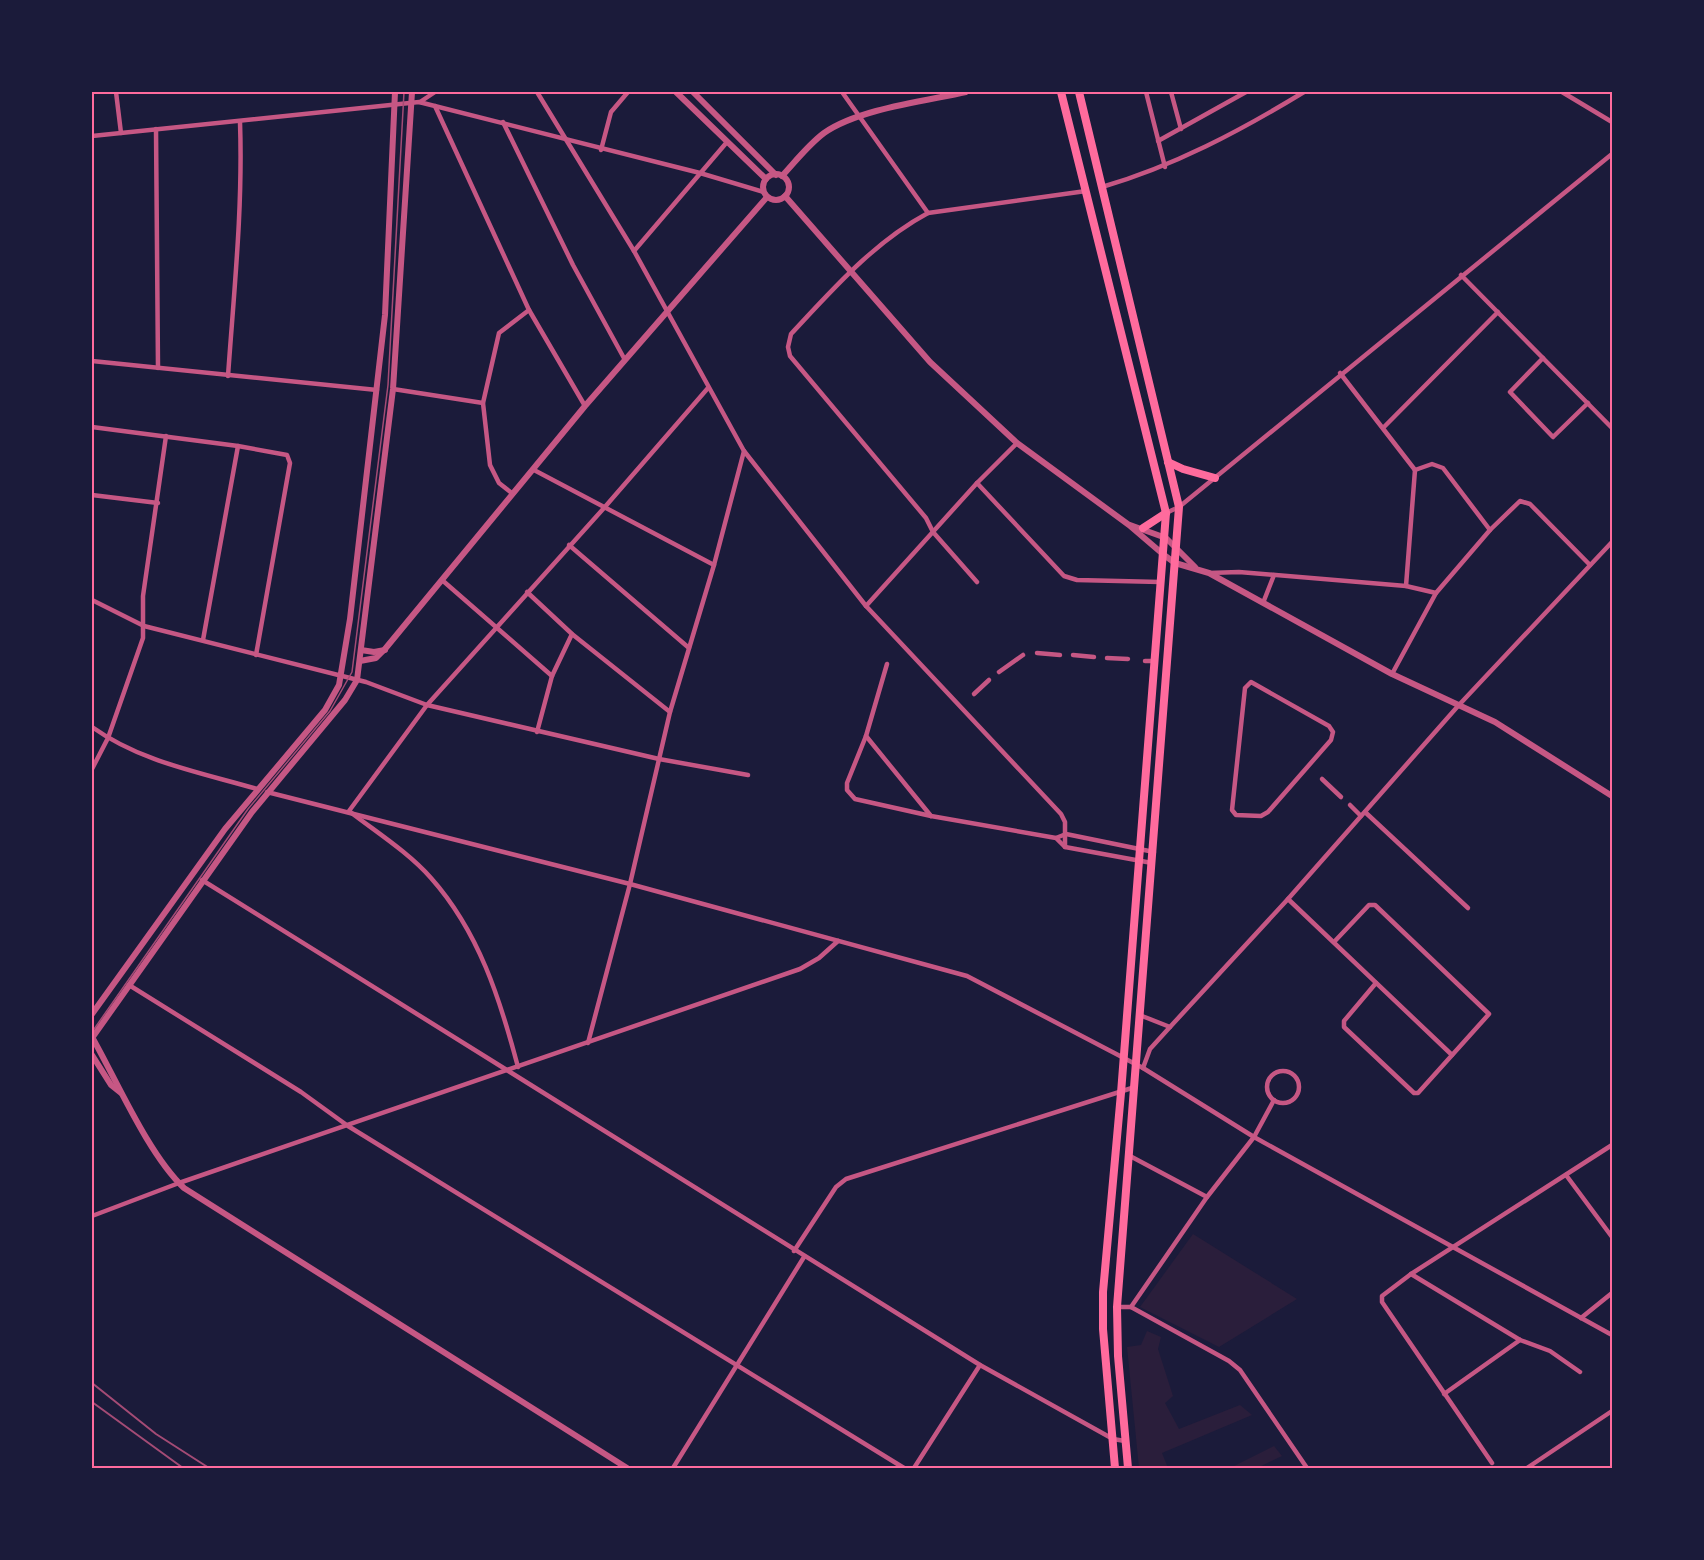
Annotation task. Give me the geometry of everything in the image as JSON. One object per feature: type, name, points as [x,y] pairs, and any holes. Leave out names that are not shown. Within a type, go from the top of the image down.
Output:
[{"type":"main road","points":[[1061,92],[1166,513],[1166,538],[1149,661],[1139,849],[1121,1093],[1102,1292],[1115,1468]]},
{"type":"main road","points":[[1079,92],[1179,507],[1140,1066],[1135,1087],[1117,1307],[1118,1356],[1128,1468]]},
{"type":"main road","points":[[1168,462],[1215,478]]},
{"type":"main road","points":[[1143,528],[1166,513]]},
{"type":"street","points":[[116,92],[121,133]]},
{"type":"street","points":[[92,1014],[257,789],[325,710],[335,695],[342,676],[385,315],[395,92]]},
{"type":"street","points":[[412,92],[393,389],[357,680],[345,700],[267,792],[92,1037],[121,1094],[179,1183],[293,1259],[627,1468]]},
{"type":"street","points":[[419,102],[435,92]]},
{"type":"street","points":[[537,92],[634,251],[744,451],[867,606],[962,705],[1060,814],[1066,834],[1065,847]]},
{"type":"street","points":[[601,150],[612,112],[628,92]]},
{"type":"street","points":[[676,92],[766,179]]},
{"type":"street","points":[[92,136],[419,102],[503,122],[601,150],[700,173],[774,200],[785,196],[788,188],[779,176],[693,92]]},
{"type":"street","points":[[842,92],[928,213]]},
{"type":"street","points":[[766,179],[779,176],[823,134],[859,117],[966,92]]},
{"type":"street","points":[[1146,92],[1165,167]]},
{"type":"street","points":[[1171,92],[1181,129]]},
{"type":"street","points":[[1158,141],[1246,92]]},
{"type":"street","points":[[1102,187],[1165,167],[1198,152],[1304,92]]},
{"type":"street","points":[[1562,92],[1612,122]]},
{"type":"street","points":[[435,106],[529,310],[585,406]]},
{"type":"street","points":[[228,376],[239,246],[242,180],[240,122]]},
{"type":"street","points":[[503,122],[573,265],[625,360]]},
{"type":"street","points":[[156,129],[158,369]]},
{"type":"street","points":[[634,251],[727,142]]},
{"type":"street","points":[[1166,513],[1179,507],[1340,373],[1612,154]]},
{"type":"street","points":[[360,661],[376,658],[385,650],[585,406],[667,313],[765,195],[766,179]]},
{"type":"street","points":[[977,582],[933,532],[926,518],[788,351],[791,334],[850,269],[913,221],[928,213],[1086,191]]},
{"type":"street","points":[[785,196],[930,362],[1017,443],[1129,525],[1164,555],[1176,563],[1209,573],[1392,674],[1519,735],[1612,796]]},
{"type":"street","points":[[1461,275],[1612,428]]},
{"type":"street","points":[[513,494],[500,483],[490,465],[483,403],[499,333],[529,310]]},
{"type":"street","points":[[1384,427],[1498,312]]},
{"type":"street","points":[[1543,358],[1510,392],[1553,437],[1588,403]]},
{"type":"street","points":[[92,361],[377,390]]},
{"type":"street","points":[[1340,373],[1415,470],[1406,586]]},
{"type":"street","points":[[349,811],[427,705],[708,388]]},
{"type":"street","points":[[393,389],[483,403]]},
{"type":"street","points":[[92,427],[281,452],[287,455],[290,463],[256,655]]},
{"type":"street","points":[[92,769],[108,738],[138,658],[144,626],[143,596],[166,436]]},
{"type":"street","points":[[867,606],[977,483],[1017,443]]},
{"type":"street","points":[[203,640],[238,446]]},
{"type":"street","points":[[588,1043],[630,884],[670,712],[714,565],[744,451]]},
{"type":"street","points":[[1415,470],[1432,464],[1443,468],[1490,530]]},
{"type":"street","points":[[534,470],[714,565]]},
{"type":"street","points":[[977,483],[1064,576],[1077,580],[1160,582]]},
{"type":"street","points":[[92,495],[158,503]]},
{"type":"street","points":[[1392,674],[1436,593],[1515,504],[1525,501],[1530,504],[1590,565]]},
{"type":"street","points":[[1129,525],[1143,528],[1166,538],[1196,569]]},
{"type":"street","points":[[1140,1066],[1150,1049],[1288,899],[1458,706],[1612,542]]},
{"type":"street","points":[[569,545],[689,648]]},
{"type":"street","points":[[1209,573],[1239,572],[1406,586],[1436,593]]},
{"type":"street","points":[[1263,603],[1274,575]]},
{"type":"street","points":[[442,580],[552,676]]},
{"type":"street","points":[[527,592],[572,634],[670,712]]},
{"type":"street","points":[[92,600],[144,626],[357,680],[427,705],[659,759],[748,776]]},
{"type":"street","points":[[537,732],[552,676],[572,634]]},
{"type":"street","points":[[361,650],[374,652],[385,650]]},
{"type":"street","points":[[1037,653],[1060,655]]},
{"type":"street","points":[[999,672],[1023,655]]},
{"type":"street","points":[[1073,655],[1094,657]]},
{"type":"street","points":[[1107,658],[1128,660]]},
{"type":"street","points":[[887,664],[866,736],[847,783],[849,795],[855,799],[931,816],[1056,838],[1066,834],[1154,852]]},
{"type":"street","points":[[974,694],[989,680]]},
{"type":"street","points":[[1247,683],[1253,683],[1332,729],[1331,740],[1310,768],[1266,814],[1258,816],[1233,813],[1247,683]]},
{"type":"street","points":[[92,727],[108,738],[156,760],[257,789]]},
{"type":"street","points":[[866,736],[931,816]]},
{"type":"street","points":[[1322,779],[1341,797]]},
{"type":"street","points":[[267,792],[630,884],[978,981],[1140,1066],[1254,1137],[1452,1249],[1612,1335]]},
{"type":"street","points":[[1350,806],[1363,814],[1468,908]]},
{"type":"street","points":[[349,811],[430,877],[455,909],[479,949],[494,985],[518,1067]]},
{"type":"street","points":[[1056,838],[1065,847],[1153,863]]},
{"type":"street","points":[[202,880],[980,1365],[1113,1439],[1125,1441]]},
{"type":"street","points":[[1288,899],[1452,1055]]},
{"type":"street","points":[[1334,942],[1369,905],[1375,905],[1488,1013],[1489,1015],[1416,1094],[1344,1027],[1344,1022],[1376,983]]},
{"type":"street","points":[[92,1216],[179,1183],[800,969],[819,958],[838,941]]},
{"type":"street","points":[[129,985],[301,1092],[348,1126],[904,1468]]},
{"type":"street","points":[[1142,1016],[1170,1027]]},
{"type":"street","points":[[92,1055],[111,1085],[121,1094]]},
{"type":"street","points":[[1278,1072],[1289,1072],[1298,1080],[1298,1092],[1286,1103],[1274,1100],[1268,1091],[1269,1079],[1278,1072]]},
{"type":"street","points":[[794,1251],[836,1187],[846,1179],[1135,1087]]},
{"type":"street","points":[[1131,1307],[1207,1197],[1254,1137],[1274,1100]]},
{"type":"street","points":[[1492,1463],[1381,1299],[1411,1274],[1612,1145]]},
{"type":"street","points":[[1130,1156],[1207,1197]]},
{"type":"street","points":[[1566,1175],[1612,1237]]},
{"type":"street","points":[[673,1468],[804,1257]]},
{"type":"street","points":[[1411,1274],[1520,1340],[1550,1351],[1580,1372]]},
{"type":"street","points":[[1581,1318],[1612,1293]]},
{"type":"street","points":[[1117,1307],[1131,1307],[1229,1361],[1239,1370],[1307,1468]]},
{"type":"street","points":[[1444,1394],[1520,1340]]},
{"type":"street","points":[[914,1468],[980,1365]]},
{"type":"street","points":[[1527,1468],[1612,1411]]},
{"type":"shaded area","points":[[1193,1234],[1297,1299],[1219,1347],[1140,1307]]},
{"type":"shaded area","points":[[1147,1331],[1161,1337],[1158,1349],[1173,1396],[1165,1403],[1179,1429],[1240,1405],[1252,1415],[1162,1453],[1168,1468],[1139,1468],[1127,1347],[1141,1345]]},
{"type":"shaded area","points":[[1274,1446],[1282,1456],[1257,1468],[1230,1468]]},
{"type":"tram line","points":[[92,1032],[248,809],[330,711],[352,672],[388,385],[404,92]]},
{"type":"railway","points":[[92,1383],[156,1434],[209,1468]]},
{"type":"railway","points":[[92,1402],[183,1468]]}]
